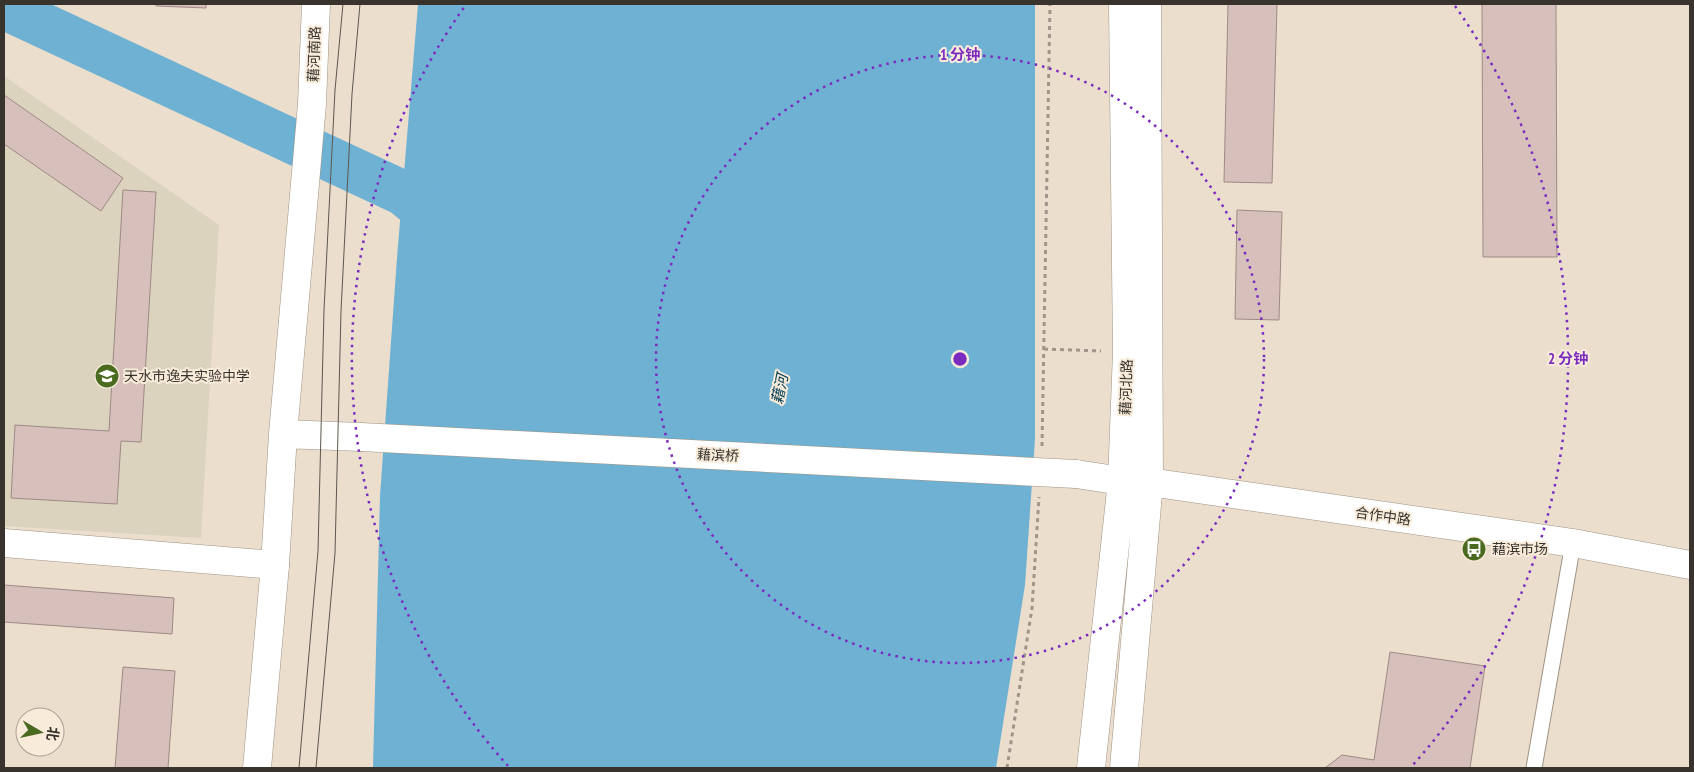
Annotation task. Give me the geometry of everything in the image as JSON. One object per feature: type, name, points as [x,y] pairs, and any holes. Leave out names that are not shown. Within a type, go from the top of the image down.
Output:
[{"type":"main road","name":"藉河南路","points":[[257,768],[275,565],[282,434],[312,104],[316,4]]},
{"type":"main road","name":"藉河北路","points":[[1091,768],[1122,481],[1127,352],[1123,4]]},
{"type":"main road","name":"藉河北路","points":[[1124,768],[1149,482],[1147,4]]},
{"type":"main road","name":"藉滨桥","points":[[282,434],[1076,474]]},
{"type":"main road","name":"合作中路","points":[[1076,474],[1122,481],[1149,482],[1573,543],[1690,565]]},
{"type":"main road","points":[[4,543],[275,565]]},
{"type":"lane","points":[[1534,768],[1573,543]]},
{"type":"path","points":[[1042,455],[1050,4]]},
{"type":"path","points":[[1044,348],[1127,352]]},
{"type":"path","points":[[1008,768],[1032,608],[1040,493]]},
{"type":"shaded area","name":"天水市逸夫实验中学","points":[[4,76],[219,225],[201,538],[4,526]]},
{"type":"water","name":"藉河","points":[[418,4],[1035,4],[1035,439],[1025,585],[996,768],[373,768],[380,496]]},
{"type":"building","points":[[156,4],[206,4],[206,8],[156,6]]},
{"type":"building","points":[[1228,4],[1277,4],[1272,183],[1224,182]]},
{"type":"building","points":[[1482,4],[1556,4],[1557,257],[1483,257]]},
{"type":"building","points":[[4,95],[123,178],[101,211],[4,144]]},
{"type":"building","points":[[123,190],[156,192],[141,442],[121,441],[117,504],[11,498],[15,425],[109,431]]},
{"type":"building","points":[[1237,210],[1282,212],[1279,320],[1235,319]]},
{"type":"building","points":[[4,585],[174,598],[172,634],[4,622]]},
{"type":"building","points":[[1390,652],[1485,666],[1470,768],[1325,768],[1342,755],[1374,760]]},
{"type":"building","points":[[123,667],[175,671],[168,768],[115,768]]},
{"type":"waterway","points":[[4,7],[403,193],[452,233]]},
{"type":"tram line","points":[[299,768],[318,551],[324,310],[335,90],[343,4]]},
{"type":"tram line","points":[[316,768],[335,553],[341,311],[352,94],[360,4]]},
{"type":"place","name":"天水市逸夫实验中学","points":[[107,376]]},
{"type":"place","name":"藉滨市场","points":[[1474,549]]}]
